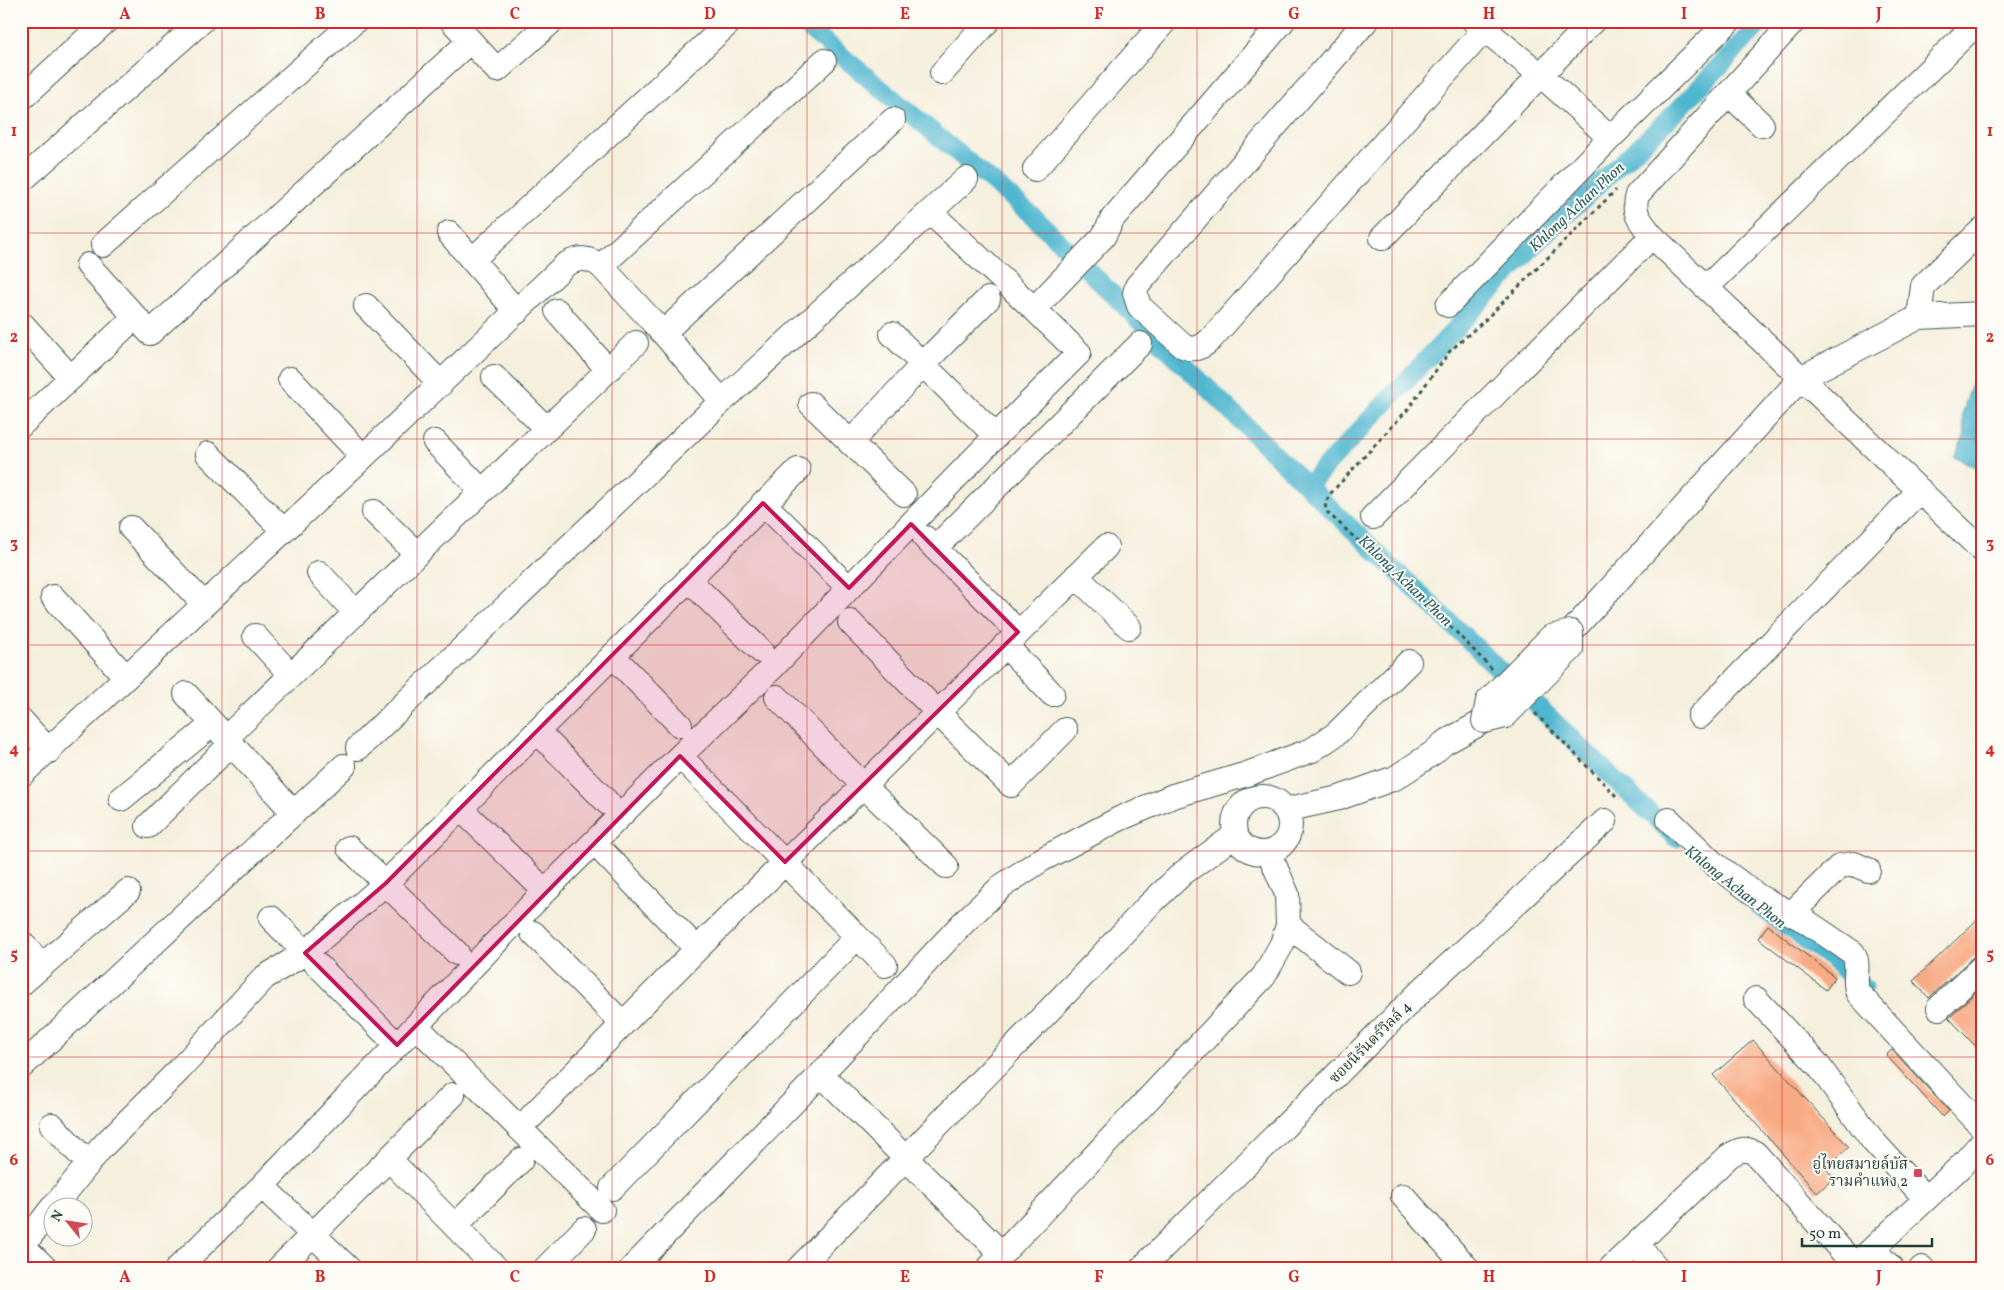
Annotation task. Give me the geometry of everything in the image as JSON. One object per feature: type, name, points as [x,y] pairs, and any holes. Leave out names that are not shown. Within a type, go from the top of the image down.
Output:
[{"type":"street","points":[[21,99],[106,21]]},
{"type":"street","points":[[21,182],[202,21]]},
{"type":"street","points":[[103,246],[354,21]]},
{"type":"street","points":[[452,21],[497,70],[552,21]]},
{"type":"street","points":[[472,260],[732,21]]},
{"type":"street","points":[[942,73],[988,21]]},
{"type":"street","points":[[1035,169],[1165,21]]},
{"type":"street","points":[[1034,309],[1103,237],[1113,218],[1283,21]]},
{"type":"street","points":[[1366,21],[1137,286],[1135,293],[1139,306],[1183,346],[1190,349],[1198,348],[1205,345],[1211,339],[1483,24],[1610,138]]},
{"type":"street","points":[[1382,238],[1593,21]]},
{"type":"street","points":[[1448,305],[1610,138],[1729,21]]},
{"type":"street","points":[[1794,21],[1637,195],[1634,203],[1635,213],[1652,236],[1983,551]]},
{"type":"street","points":[[1707,287],[1980,21]]},
{"type":"street","points":[[88,265],[150,333],[470,41]]},
{"type":"street","points":[[602,266],[824,61]]},
{"type":"street","points":[[1729,94],[1762,125]]},
{"type":"street","points":[[663,333],[893,120]]},
{"type":"street","points":[[358,748],[722,401],[966,179]]},
{"type":"street","points":[[177,1269],[262,1186],[545,891],[680,756],[773,667],[996,436],[1079,354],[1034,309],[930,212]]},
{"type":"street","points":[[1919,317],[1923,286],[1983,229]]},
{"type":"street","points":[[449,234],[518,312]]},
{"type":"street","points":[[1373,517],[1652,236]]},
{"type":"street","points":[[21,775],[283,530],[363,458],[518,312],[565,265],[575,259],[585,258],[602,266],[722,401]]},
{"type":"street","points":[[850,443],[923,364],[988,299]]},
{"type":"street","points":[[366,306],[440,384]]},
{"type":"street","points":[[557,310],[608,370]]},
{"type":"street","points":[[1287,812],[1294,808],[1365,790],[1395,778],[1433,753],[1444,743],[1484,721],[1488,701],[1551,637],[1571,632],[1801,378],[1919,317],[1983,314]]},
{"type":"street","points":[[21,425],[135,317]]},
{"type":"street","points":[[23,325],[71,378]]},
{"type":"street","points":[[892,334],[996,436]]},
{"type":"street","points":[[148,826],[224,735],[291,675],[636,343]]},
{"type":"street","points":[[935,548],[1140,344]]},
{"type":"street","points":[[494,377],[547,429]]},
{"type":"street","points":[[290,379],[363,458]]},
{"type":"street","points":[[811,404],[904,494]]},
{"type":"street","points":[[435,442],[482,491]]},
{"type":"street","points":[[208,454],[283,530]]},
{"type":"street","points":[[61,1198],[88,1163],[179,1070],[265,977],[305,953],[386,883],[538,732],[688,578],[798,470]]},
{"type":"street","points":[[1700,716],[1920,490]]},
{"type":"street","points":[[763,504],[849,588]]},
{"type":"street","points":[[374,512],[417,554]]},
{"type":"street","points":[[911,524],[935,548],[1012,638],[1052,694]]},
{"type":"street","points":[[130,528],[204,604]]},
{"type":"street","points":[[532,1116],[697,949],[1106,547]]},
{"type":"street","points":[[319,572],[356,613]]},
{"type":"street","points":[[1076,576],[1129,627]]},
{"type":"street","points":[[688,578],[761,651]]},
{"type":"street","points":[[53,597],[126,677]]},
{"type":"street","points":[[850,622],[1011,785],[1065,730]]},
{"type":"street","points":[[255,636],[291,675]]},
{"type":"street","points":[[613,656],[680,725]]},
{"type":"street","points":[[631,1269],[821,1074],[963,923],[1002,886],[1041,860],[1120,819],[1174,796],[1247,774],[1300,755],[1326,742],[1409,662]]},
{"type":"street","points":[[186,694],[294,813]]},
{"type":"street","points":[[777,697],[946,866]]},
{"type":"street","points":[[21,720],[49,750]]},
{"type":"street","points":[[538,732],[608,802]]},
{"type":"street","points":[[121,799],[224,735]]},
{"type":"street","points":[[680,756],[885,965]]},
{"type":"street","points":[[21,1067],[344,766]]},
{"type":"street","points":[[1247,774],[1250,800]]},
{"type":"street","points":[[1258,797],[1267,797],[1282,805],[1290,820],[1288,837],[1284,844],[1269,853],[1253,852],[1239,843],[1235,835],[1234,819],[1243,804],[1250,800],[1258,797]]},
{"type":"street","points":[[460,808],[545,891]]},
{"type":"street","points":[[1610,1269],[1728,1156],[1739,1149],[1748,1149],[1755,1153],[1855,1268],[1926,1199],[1982,1138],[1862,999],[1856,988],[1857,959],[1852,953],[1792,913],[1759,897],[1712,863],[1669,820]]},
{"type":"street","name":"ซอยนิรันดร์วิลล์ 4","points":[[1141,1269],[1424,988],[1605,821]]},
{"type":"street","points":[[798,1269],[1095,963],[1147,906],[1183,873],[1235,835]]},
{"type":"street","points":[[349,848],[458,953]]},
{"type":"street","points":[[821,1074],[907,1158],[995,1261],[1251,990],[1273,961],[1282,944],[1288,925],[1288,894],[1269,853]]},
{"type":"street","points":[[606,855],[697,949]]},
{"type":"street","points":[[1792,913],[1840,866],[1854,864],[1868,870]]},
{"type":"street","points":[[21,984],[128,890]]},
{"type":"street","points":[[271,918],[397,1045]]},
{"type":"street","points":[[1288,925],[1348,972]]},
{"type":"street","points":[[533,933],[623,1024]]},
{"type":"street","points":[[612,1188],[857,936]]},
{"type":"street","points":[[1938,1008],[1983,966]]},
{"type":"street","points":[[1756,999],[1818,1065],[1873,1141],[1926,1199]]},
{"type":"street","points":[[416,1026],[602,1210]]},
{"type":"street","points":[[278,1269],[453,1095]]},
{"type":"street","points":[[52,1125],[88,1163]]},
{"type":"street","points":[[389,1159],[497,1269]]},
{"type":"street","points":[[455,1226],[521,1160]]},
{"type":"street","points":[[262,1186],[313,1233],[348,1269]]},
{"type":"street","points":[[1403,1196],[1468,1269]]},
{"type":"street","points":[[42,1221],[22,1246],[46,1269]]},
{"type":"street","points":[[545,1269],[584,1229]]},
{"type":"street","points":[[1636,1244],[1658,1269]]},
{"type":"street","points":[[1873,1249],[1892,1269]]},
{"type":"path","points":[[1498,676],[1450,627],[1326,511],[1325,503],[1327,498],[1408,409],[1450,351],[1486,319],[1621,186]]},
{"type":"path","points":[[1532,710],[1619,799]]},
{"type":"highlighted area","points":[[763,503],[849,588],[911,524],[1018,632],[785,862],[680,756],[397,1045],[305,953],[386,883]]},
{"type":"water","points":[[1983,372],[1983,470],[1954,457],[1965,434],[1962,414],[1973,379]]},
{"type":"building","points":[[1983,914],[1983,953],[1974,956],[1929,998],[1913,981]]},
{"type":"building","points":[[1768,925],[1835,977],[1826,990],[1758,938]]},
{"type":"building","points":[[1983,985],[1983,1054],[1949,1018]]},
{"type":"building","points":[[1753,1040],[1849,1147],[1825,1168],[1834,1178],[1817,1193],[1713,1075]]},
{"type":"building","points":[[1892,1050],[1949,1111],[1943,1117],[1886,1055]]},
{"type":"waterway","points":[[800,21],[1033,216],[1307,486]]},
{"type":"waterway","name":"Khlong Achan Phon","points":[[1676,838],[1307,486],[1541,238],[1677,111],[1763,21]]},
{"type":"waterway","name":"Khlong Achan Phon","points":[[1759,906],[1834,961],[1864,987]]},
{"type":"place","name":"อู่ไทยสมายล์บัส รามคำแหง 2","points":[[1918,1173]]}]
